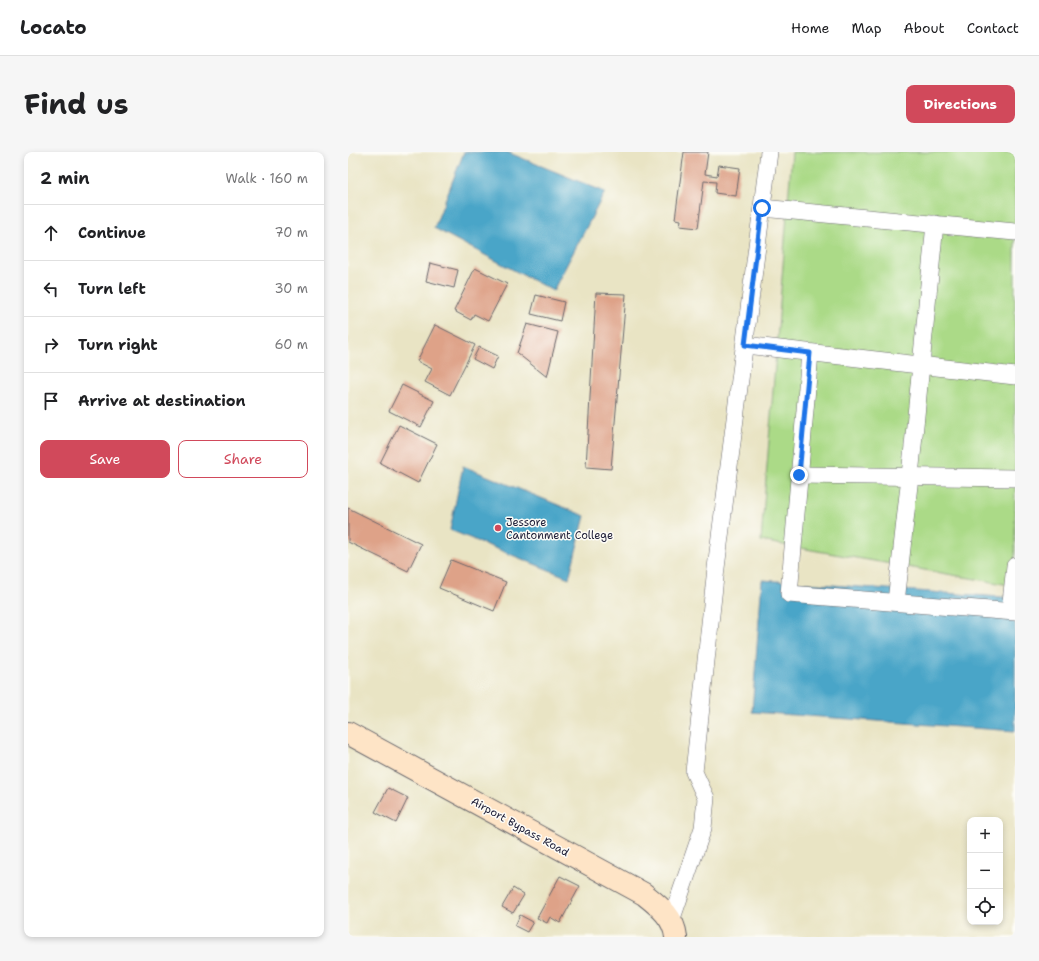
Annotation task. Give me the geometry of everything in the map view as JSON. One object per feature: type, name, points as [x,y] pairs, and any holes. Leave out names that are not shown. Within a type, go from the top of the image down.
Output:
[{"type":"street","points":[[674,929],[703,828],[706,798],[694,772],[716,568],[769,152]]},
{"type":"street","points":[[762,208],[1015,232]]},
{"type":"street","points":[[896,602],[935,224]]},
{"type":"street","points":[[745,345],[1015,376]]},
{"type":"street","points":[[810,353],[789,594],[1013,611],[1015,566]]},
{"type":"street","points":[[799,475],[1015,478]]},
{"type":"street","name":"Airport Bypass Road","points":[[348,733],[644,894],[662,908],[674,929]]},
{"type":"green space","points":[[792,152],[1015,152],[1015,586],[761,541]]},
{"type":"water","points":[[464,152],[507,152],[605,192],[553,291],[434,228]]},
{"type":"water","points":[[463,466],[585,516],[569,578],[450,530]]},
{"type":"water","points":[[762,580],[1015,598],[1015,731],[752,712]]},
{"type":"building","points":[[684,152],[708,152],[705,174],[717,176],[719,165],[740,168],[736,196],[715,193],[716,182],[704,181],[698,228],[680,226],[681,220],[675,219]]},
{"type":"building","points":[[430,263],[458,270],[454,288],[426,281]]},
{"type":"building","points":[[475,268],[507,284],[488,321],[474,314],[471,320],[454,311]]},
{"type":"building","points":[[596,293],[626,294],[611,469],[586,467]]},
{"type":"building","points":[[536,295],[564,302],[560,321],[531,314]]},
{"type":"building","points":[[527,324],[558,332],[547,377],[517,353]]},
{"type":"building","points":[[435,325],[475,345],[450,395],[425,382],[432,369],[417,361]]},
{"type":"building","points":[[479,347],[498,356],[492,369],[473,359]]},
{"type":"building","points":[[402,385],[434,401],[421,427],[389,411]]},
{"type":"building","points":[[399,425],[437,444],[418,483],[380,463]]},
{"type":"building","points":[[348,508],[421,544],[408,571],[348,542]]},
{"type":"building","points":[[451,560],[506,582],[494,611],[439,588]]},
{"type":"building","points":[[388,788],[408,798],[396,823],[375,812]]},
{"type":"building","points":[[560,876],[580,886],[560,923],[550,917],[547,923],[537,918]]},
{"type":"building","points":[[513,888],[524,895],[513,913],[502,907]]},
{"type":"building","points":[[520,915],[533,922],[527,932],[515,926]]},
{"type":"place","name":"Jessore Cantonment College","points":[[498,528]]},
{"type":"route","points":[[762,208],[745,345],[810,353],[799,475]]}]
